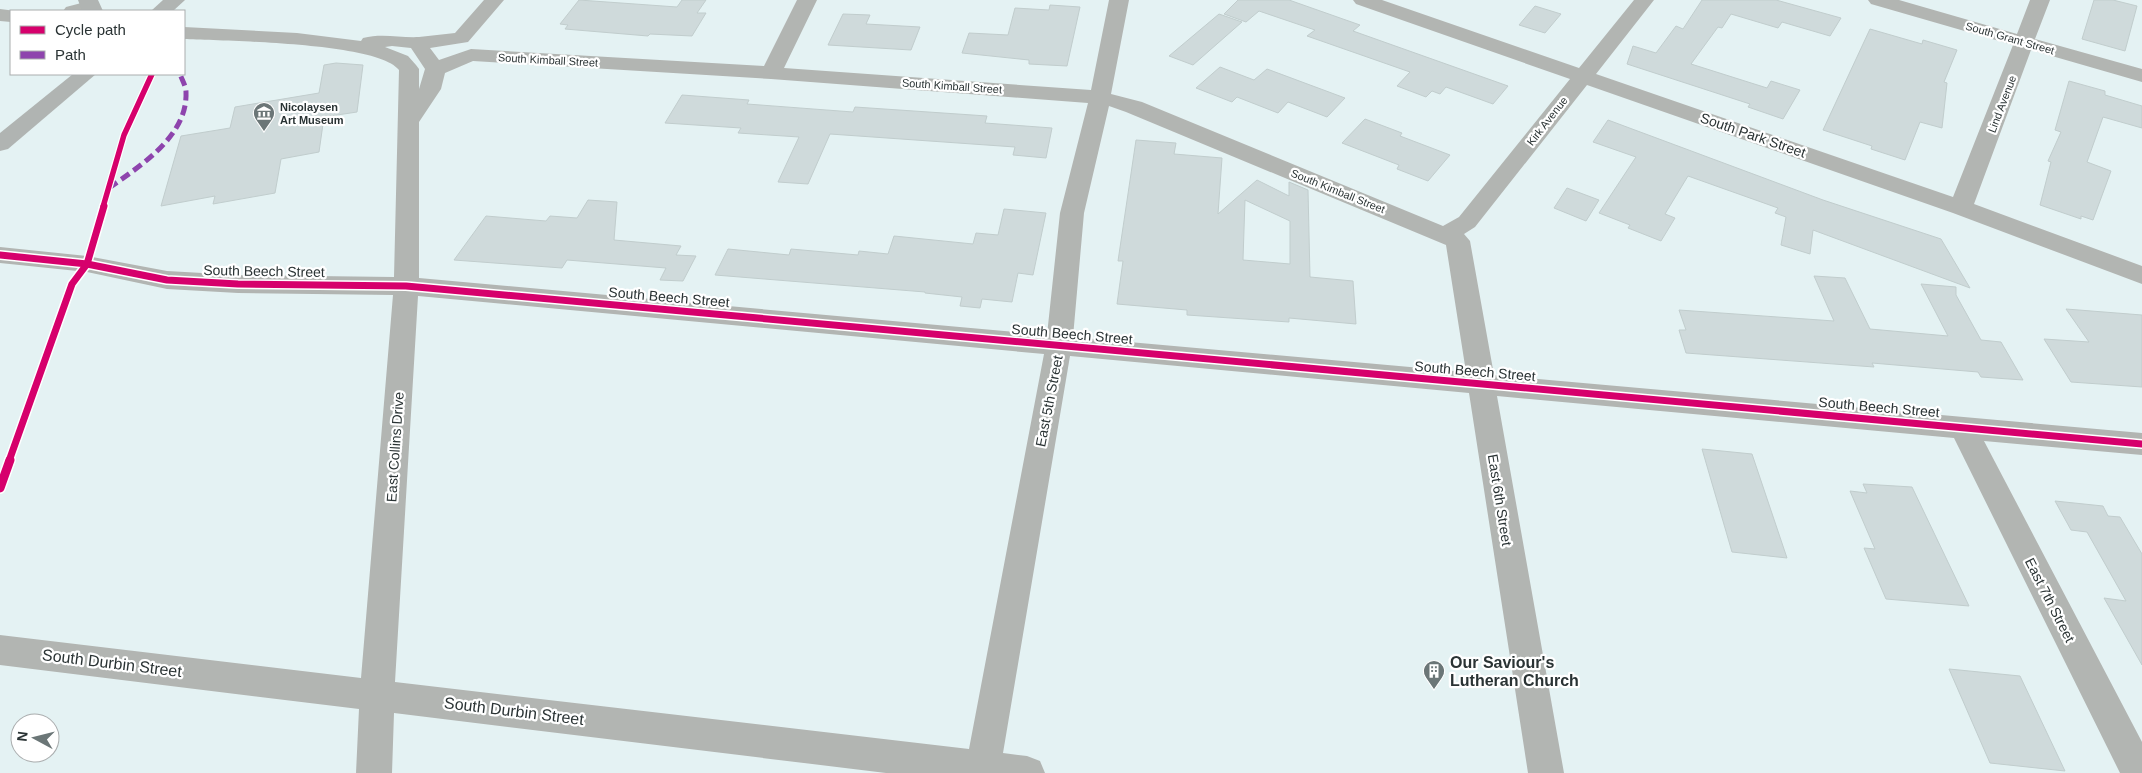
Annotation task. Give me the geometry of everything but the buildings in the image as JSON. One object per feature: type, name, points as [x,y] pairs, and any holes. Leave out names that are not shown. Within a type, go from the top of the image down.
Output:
[{"type":"main road","points":[[162,10],[175,0]]},
{"type":"main road","points":[[0,144],[85,75]]},
{"type":"street","points":[[185,33],[344,44],[392,40],[466,47],[494,0]]},
{"type":"street","points":[[771,73],[806,0]]},
{"type":"street","name":"East 5th Street","points":[[982,770],[1059,345],[1072,213],[1100,97],[1119,0]]},
{"type":"street","name":"South Park Street","points":[[1363,0],[1961,208],[2142,275]]},
{"type":"street","name":"Kirk Avenue","points":[[1445,235],[1467,222],[1644,0]]},
{"type":"street","name":"South Grant Street","points":[[1878,0],[2142,76]]},
{"type":"street","name":"Lind Avenue","points":[[1961,208],[2040,0]]},
{"type":"street","points":[[409,121],[430,89],[435,69],[417,43]]},
{"type":"street","name":"East Collins Drive","points":[[344,44],[386,54],[401,60],[408,69],[406,286],[377,695],[374,773]]},
{"type":"street","name":"South Kimball Street","points":[[435,69],[466,47],[771,73],[1100,97],[1134,107],[1445,235]]},
{"type":"street","name":"East 6th Street","points":[[1445,235],[1458,240],[1483,384],[1513,584],[1546,773]]},
{"type":"street","name":"South Beech Street","points":[[0,255],[86,264],[167,280],[238,284],[406,286],[2142,444]]},
{"type":"street","name":"East 7th Street","points":[[1963,427],[2139,773]]},
{"type":"street","name":"South Durbin Street","points":[[0,650],[982,770],[1028,773]]},
{"type":"marked path","points":[[109,188],[160,148],[179,122],[184,108],[186,92],[180,75]]},
{"type":"cycle path","points":[[0,488],[72,284],[87,264],[124,135],[152,75]]},
{"type":"cycle path","points":[[0,255],[87,264],[167,280],[238,284],[406,286],[2142,444]]},
{"type":"place","name":"Nicolaysen Art Museum","points":[[264,132]]},
{"type":"place","name":"Our Saviour's Lutheran Church","points":[[1434,690]]}]
